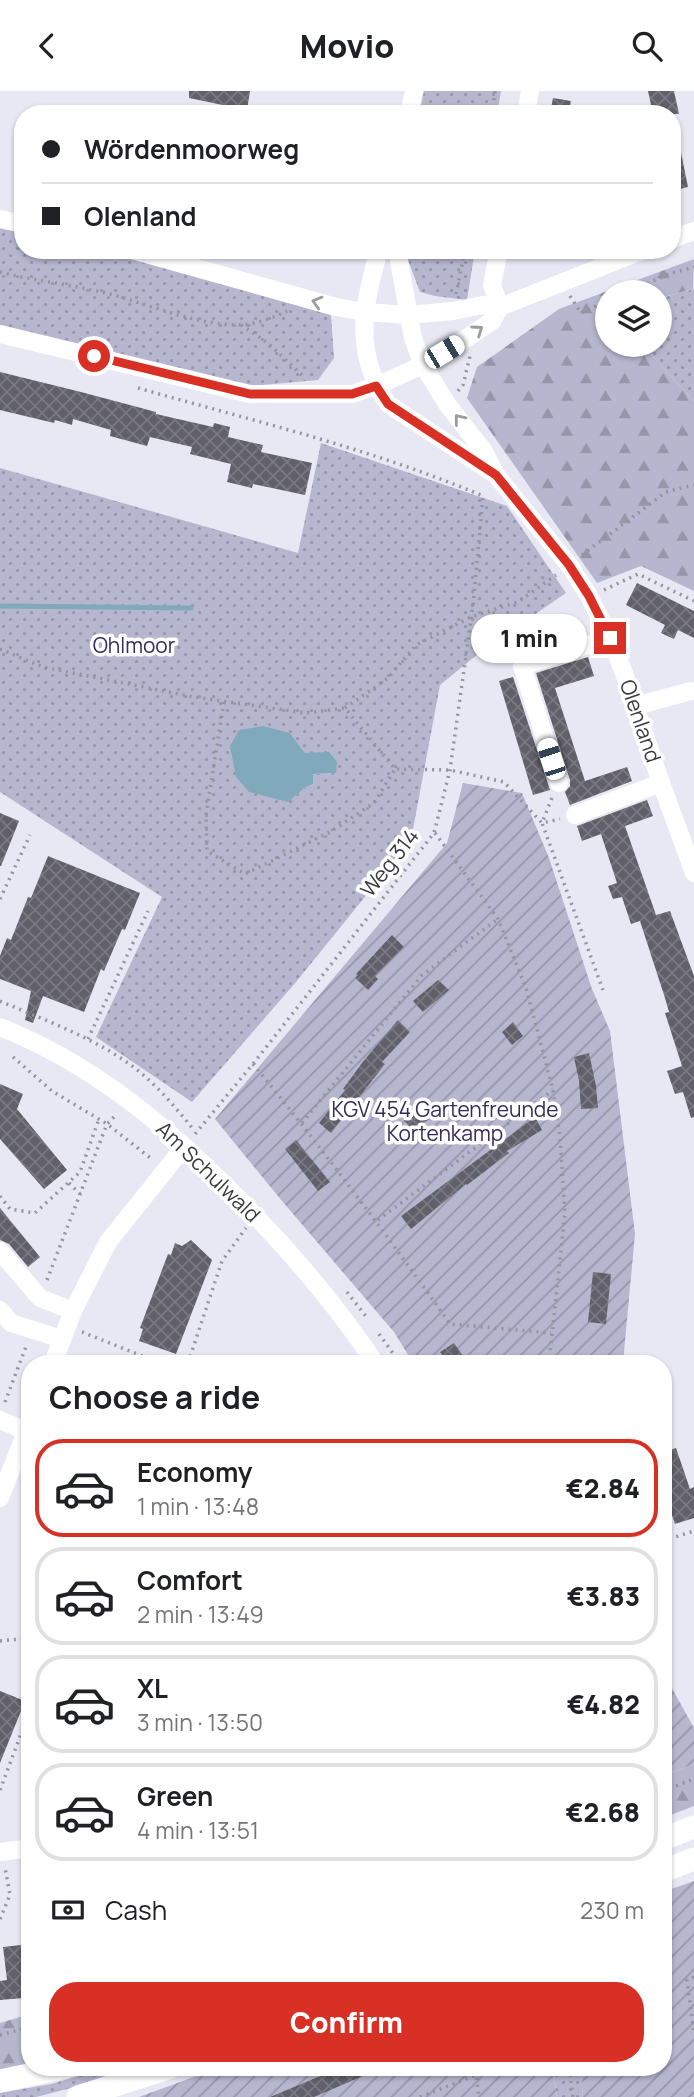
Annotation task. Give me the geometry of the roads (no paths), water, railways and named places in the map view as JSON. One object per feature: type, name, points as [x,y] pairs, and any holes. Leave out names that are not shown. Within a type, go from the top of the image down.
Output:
[{"type":"main road","points":[[672,1835],[694,1827]]},
{"type":"main road","points":[[672,1868],[694,1859]]},
{"type":"main road","points":[[0,2081],[24,2076]]},
{"type":"main road","points":[[78,2097],[143,2076]]},
{"type":"street","points":[[165,259],[364,312],[408,316],[483,305],[500,307],[621,259]]},
{"type":"street","points":[[376,386],[364,337],[364,312],[377,259]]},
{"type":"street","name":"Olenland","points":[[398,259],[413,338],[423,365],[447,404],[483,450],[496,475],[569,565],[589,596],[610,638],[661,783],[686,829],[694,873]]},
{"type":"street","points":[[0,334],[250,394],[352,394],[423,365],[492,321],[500,307],[492,285],[497,259]]},
{"type":"street","name":"Olenland","points":[[376,386],[388,404],[496,475]]},
{"type":"street","points":[[559,783],[522,666],[610,638]]},
{"type":"street","points":[[635,706],[691,691]]},
{"type":"street","points":[[575,815],[661,783]]},
{"type":"street","name":"Am Schulwald","points":[[0,1027],[69,1060],[130,1100],[184,1147],[256,1216],[317,1285],[369,1355]]},
{"type":"street","points":[[56,1355],[67,1326],[108,1242],[184,1147]]},
{"type":"street","points":[[0,1251],[67,1326]]},
{"type":"street","points":[[0,1310],[11,1323],[33,1330],[67,1326]]},
{"type":"street","points":[[2,1411],[21,1422]]},
{"type":"street","points":[[0,1498],[21,1444]]},
{"type":"street","points":[[1,1852],[21,1849]]},
{"type":"waterway","points":[[0,606],[191,608]]},
{"type":"park label","name":"Ohlmoor","points":[[134,646]]},
{"type":"park label","name":"KGV 454 Gartenfreunde Kortenkamp","points":[[445,1122]]}]
